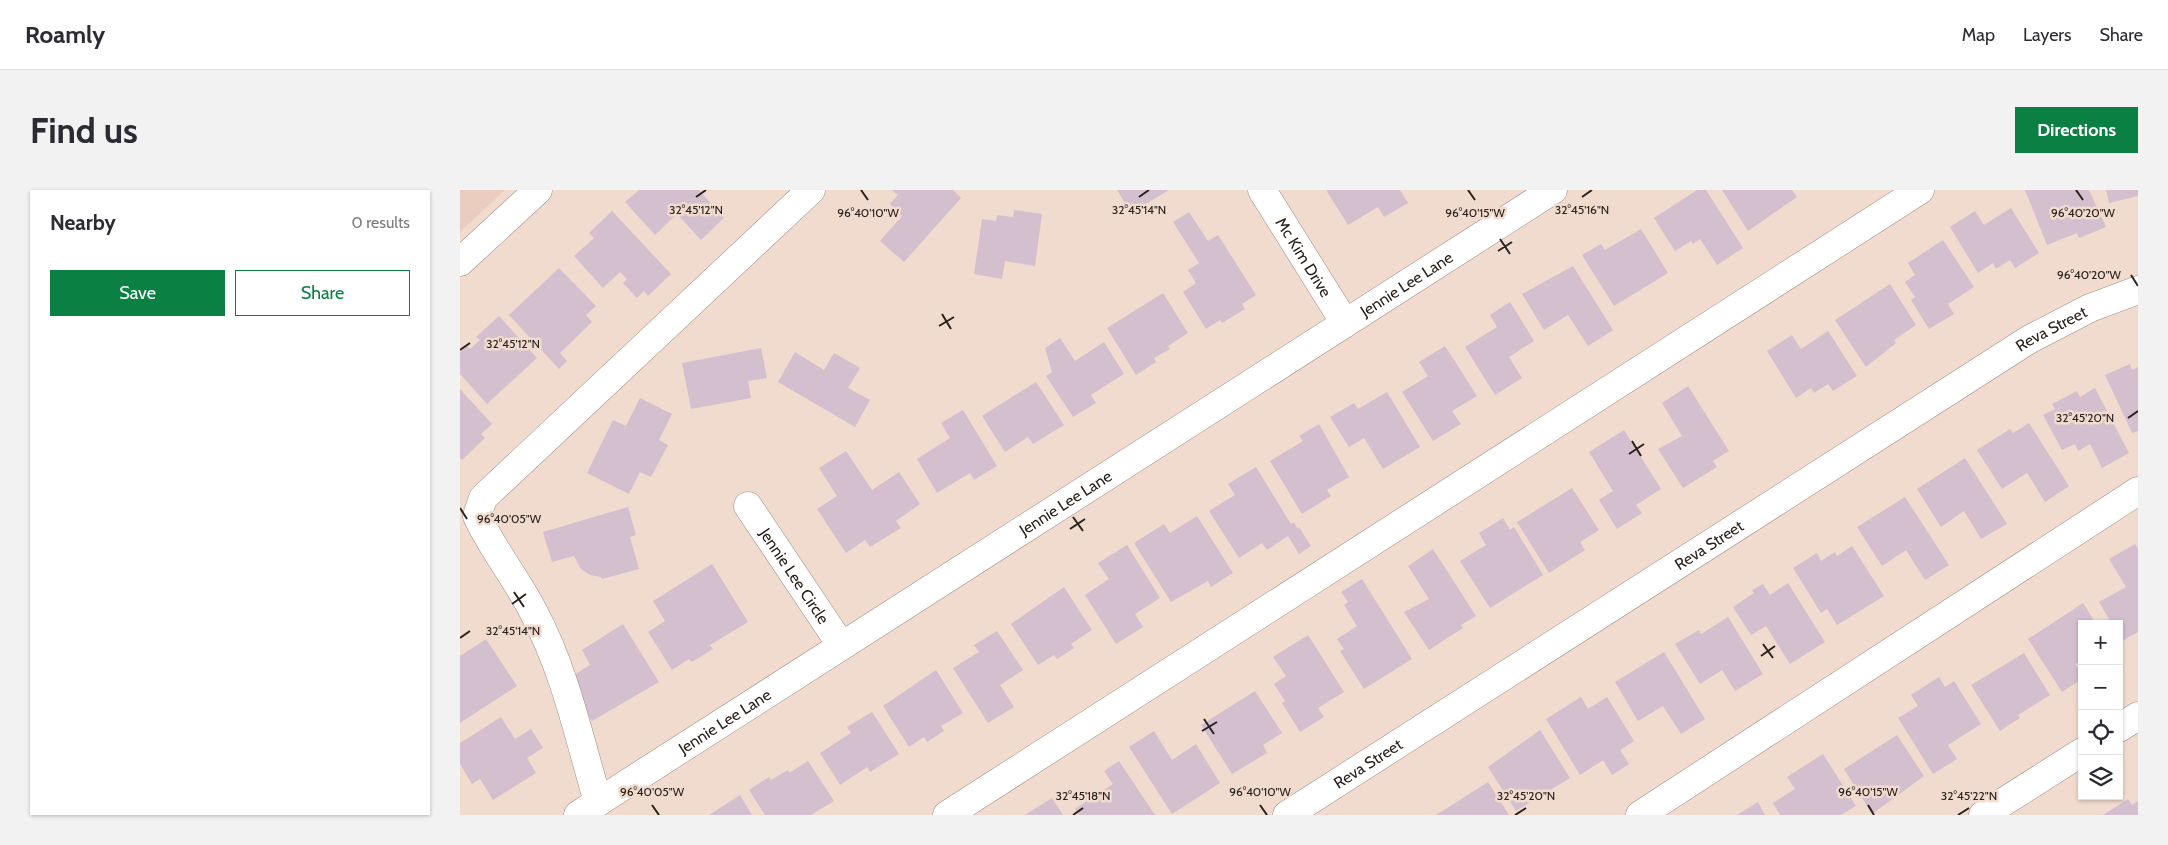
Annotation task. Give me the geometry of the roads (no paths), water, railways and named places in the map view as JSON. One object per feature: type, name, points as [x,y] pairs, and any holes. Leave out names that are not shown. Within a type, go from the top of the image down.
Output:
[{"type":"street","points":[[460,262],[538,190]]},
{"type":"street","points":[[585,811],[558,666],[533,611],[488,541],[477,516],[483,498],[811,190]]},
{"type":"street","name":"Mc Kim Drive","points":[[1262,190],[1345,323]]},
{"type":"street","name":"Jennie Lee Lane","points":[[585,811],[1553,190]]},
{"type":"street","points":[[947,815],[1920,190]]},
{"type":"street","name":"Reva Street","points":[[1287,815],[2030,339],[2090,308],[2138,290]]},
{"type":"street","points":[[1640,815],[2138,491]]},
{"type":"street","name":"Jennie Lee Circle","points":[[748,506],[841,645]]},
{"type":"street","points":[[2123,725],[2138,716]]},
{"type":"street","points":[[1983,815],[2078,755]]}]
